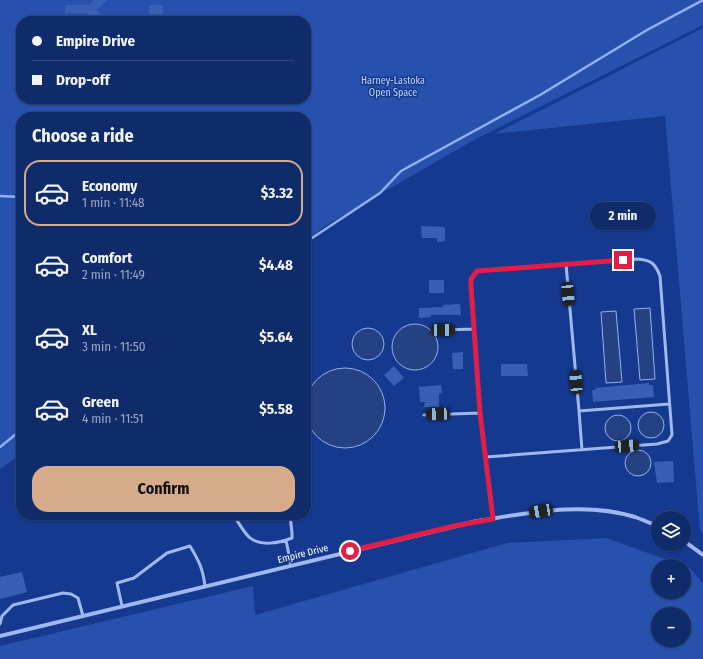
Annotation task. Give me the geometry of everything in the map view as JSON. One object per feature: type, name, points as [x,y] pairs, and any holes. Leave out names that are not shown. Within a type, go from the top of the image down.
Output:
[{"type":"street","name":"Empire Drive","points":[[0,636],[454,526],[493,519],[541,511],[580,509],[609,511],[635,517],[651,523]]},
{"type":"street","points":[[691,546],[703,555]]},
{"type":"lane","points":[[486,457],[657,444],[668,441],[672,435],[660,276],[656,266],[648,260],[637,259],[477,271],[471,279],[480,413],[493,519]]},
{"type":"lane","points":[[566,264],[582,450]]},
{"type":"lane","points":[[443,330],[474,329]]},
{"type":"lane","points":[[579,411],[669,404]]},
{"type":"lane","points":[[424,415],[480,413]]},
{"type":"lane","points":[[237,520],[250,538],[260,543],[272,543],[292,538],[291,520]]},
{"type":"lane","points":[[286,540],[291,565]]},
{"type":"lane","points":[[122,606],[117,582],[134,578],[167,553],[185,547],[190,546],[199,560],[205,586]]},
{"type":"lane","points":[[0,624],[2,616],[13,606],[63,593],[71,594],[78,598],[83,616]]},
{"type":"green space","name":"Harney-Lastoka Open Space","points":[[0,0],[703,0],[703,25],[472,141],[325,226],[311,237],[311,112],[16,112],[16,458],[0,469]]},
{"type":"green space","points":[[703,28],[703,534],[700,530],[665,116],[494,134]]},
{"type":"green space","points":[[606,538],[665,559],[651,559],[651,599],[691,599],[691,569],[703,584],[703,659],[0,659],[0,646],[253,586],[255,615],[507,543]]},
{"type":"shaded area","points":[[650,308],[655,379],[640,380],[634,309]]},
{"type":"shaded area","points":[[616,311],[622,382],[606,383],[601,312]]},
{"type":"shaded area","points":[[420,324],[424,325],[434,334],[437,338],[437,356],[428,366],[420,370],[410,370],[402,366],[393,356],[392,342],[396,334],[406,325]]},
{"type":"shaded area","points":[[371,328],[377,330],[382,335],[384,344],[382,353],[377,358],[365,360],[359,358],[354,353],[352,341],[354,335],[359,330]]},
{"type":"shaded area","points":[[345,368],[360,371],[373,380],[378,386],[384,400],[385,408],[382,423],[373,436],[360,445],[345,448],[330,445],[317,436],[311,428],[311,388],[317,380],[330,371]]},
{"type":"shaded area","points":[[651,412],[660,416],[664,425],[660,434],[651,438],[642,434],[638,425],[642,416]]},
{"type":"shaded area","points":[[618,415],[627,419],[631,428],[627,437],[618,441],[609,437],[605,428],[609,419]]},
{"type":"shaded area","points":[[638,450],[647,454],[651,463],[647,472],[638,476],[629,472],[625,463],[629,454]]},
{"type":"building","points":[[94,0],[107,0],[97,10],[103,16],[89,16],[86,13],[65,13],[65,5],[89,5]]},
{"type":"building","points":[[149,5],[163,5],[163,14],[149,14]]},
{"type":"building","points":[[421,226],[445,227],[445,241],[437,242],[437,238],[422,238]]},
{"type":"building","points":[[429,280],[444,280],[444,293],[429,293]]},
{"type":"building","points":[[460,304],[461,315],[431,315],[431,317],[419,318],[419,308],[443,307],[443,305]]},
{"type":"building","points":[[463,352],[463,369],[453,369],[452,353]]},
{"type":"building","points":[[501,364],[527,364],[528,376],[501,376]]},
{"type":"building","points":[[394,366],[404,378],[394,386],[384,375]]},
{"type":"building","points":[[649,383],[649,385],[653,385],[654,397],[593,402],[592,390],[596,390],[595,388]]},
{"type":"building","points":[[441,385],[442,393],[439,394],[439,407],[424,407],[425,402],[420,402],[419,387]]},
{"type":"building","points":[[673,461],[674,482],[657,483],[654,462]]},
{"type":"building","points":[[22,572],[27,592],[0,599],[0,577]]},
{"type":"waterway","points":[[311,239],[380,193],[401,171],[540,95],[647,30],[703,0]]},
{"type":"waterway","points":[[0,196],[16,197]]},
{"type":"waterway","points":[[0,447],[16,434]]},
{"type":"route","points":[[350,551],[454,526],[493,519],[480,413],[471,287],[471,279],[477,271],[623,260]]}]
